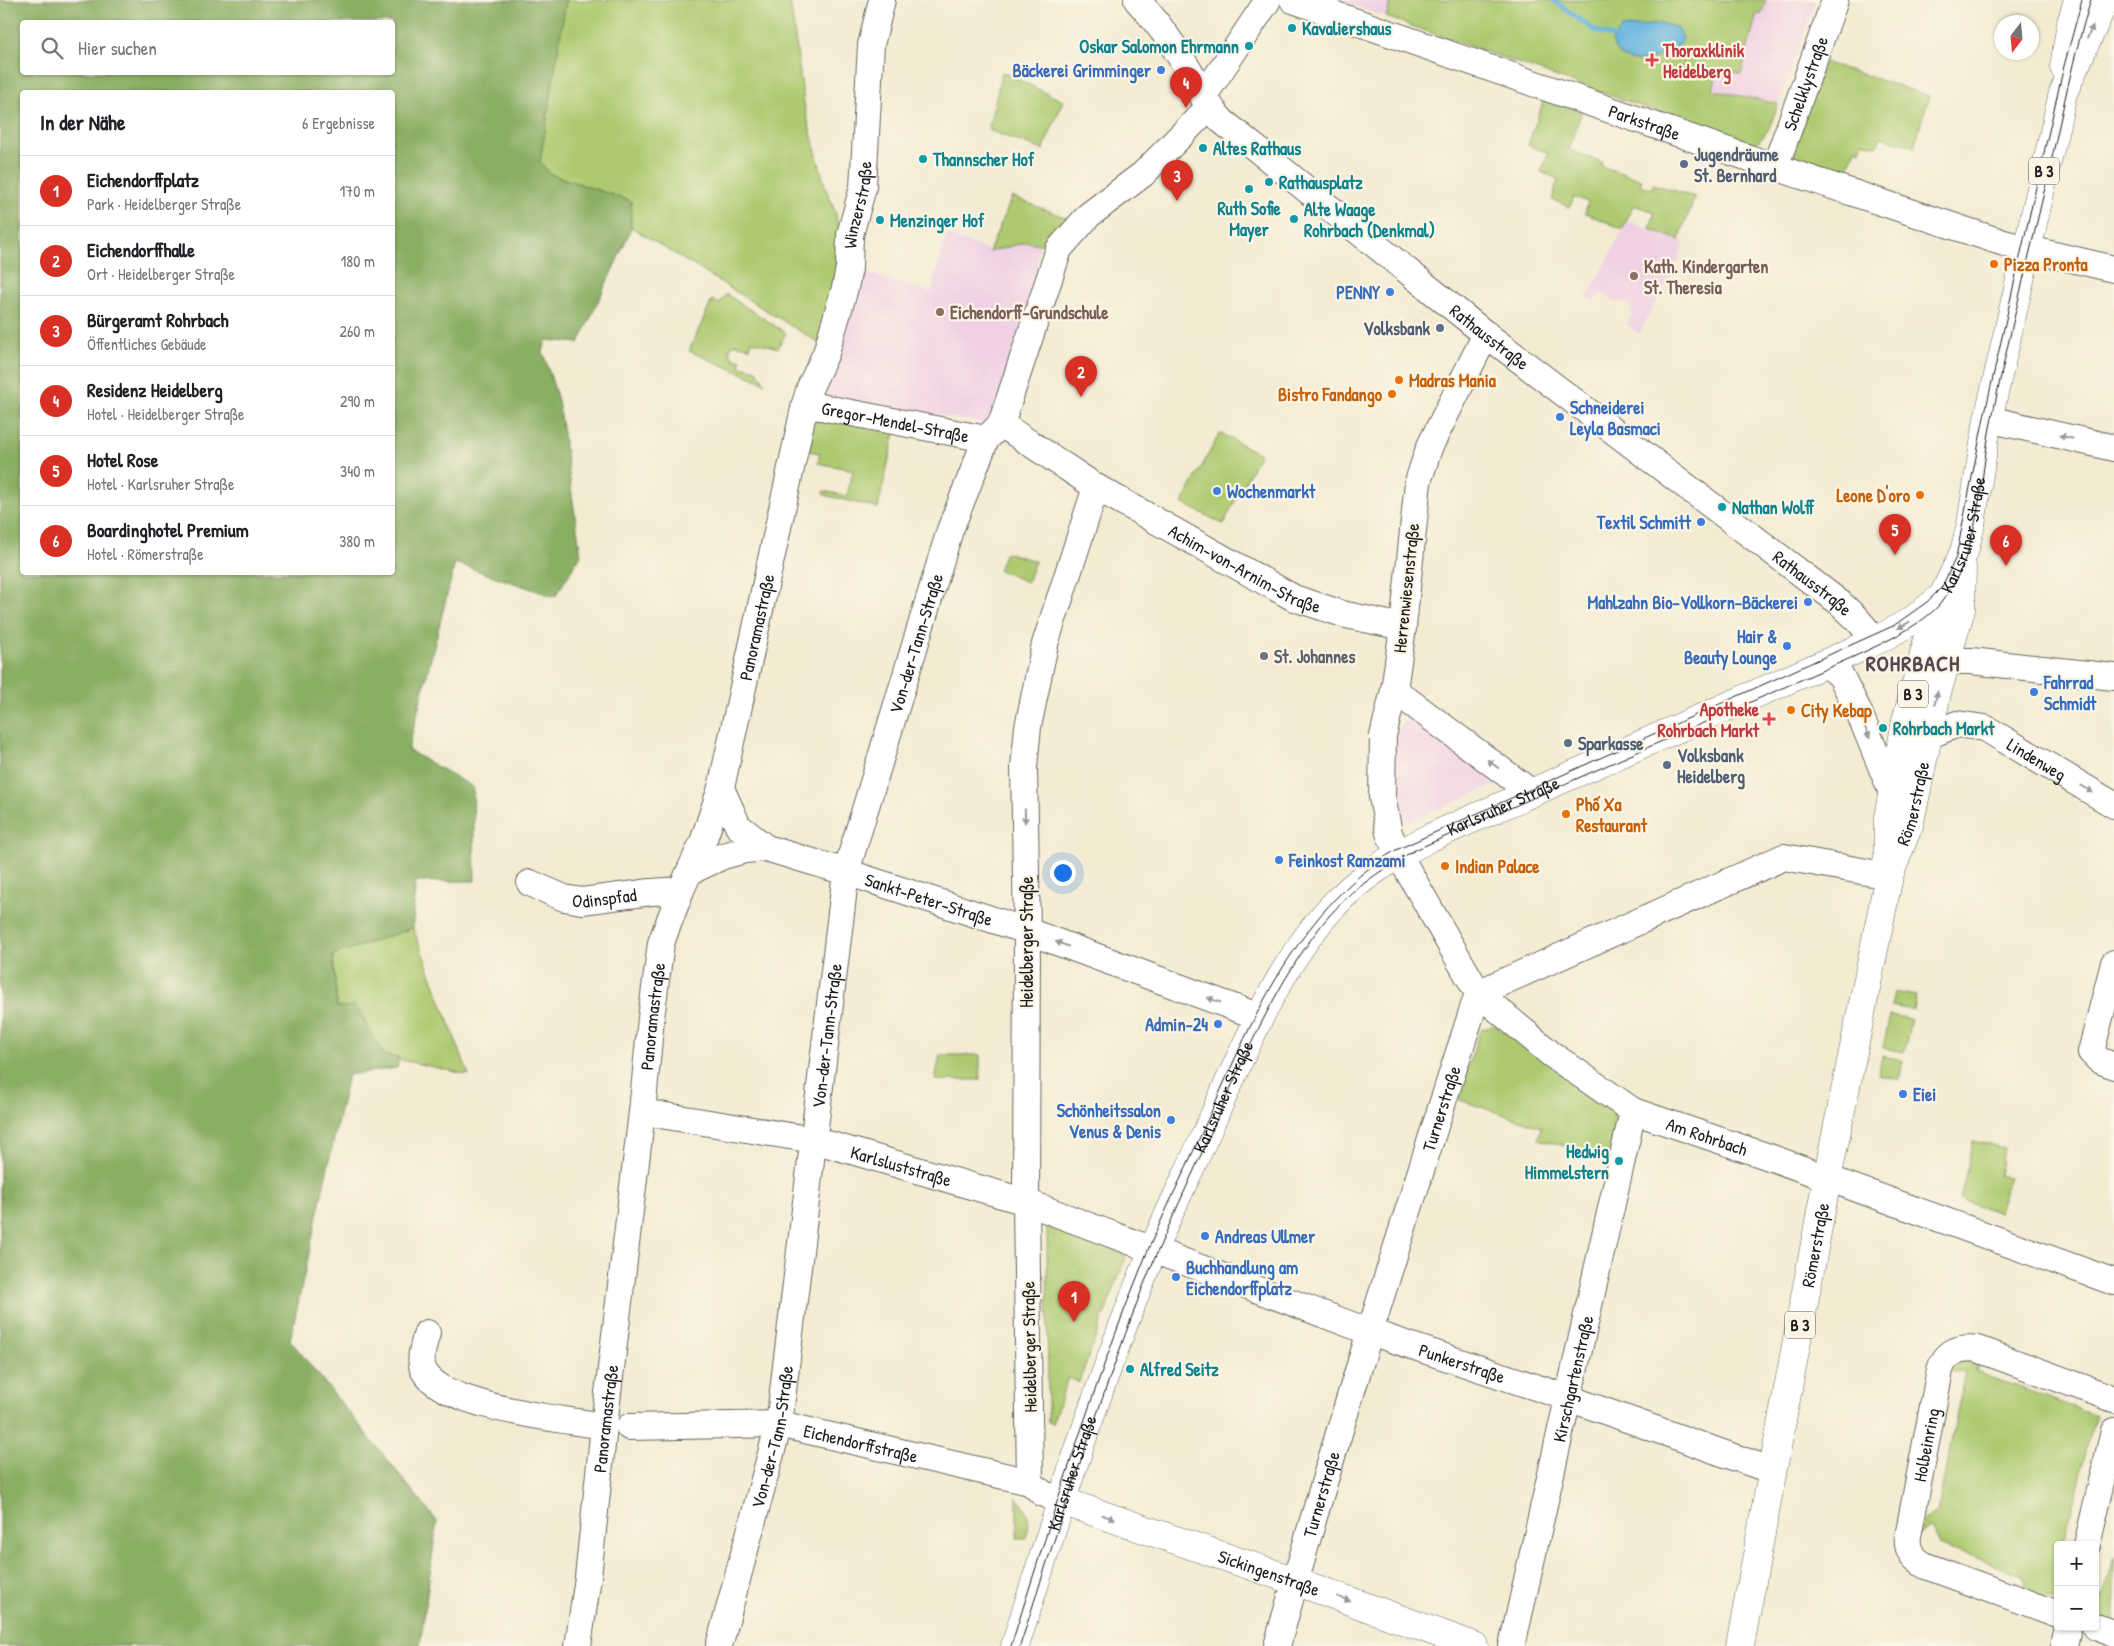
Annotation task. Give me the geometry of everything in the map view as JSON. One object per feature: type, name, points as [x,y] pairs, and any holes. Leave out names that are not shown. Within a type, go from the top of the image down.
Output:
[{"type":"main road","name":"Karlsruher Straße","points":[[2063,93],[2064,66],[2071,23],[2078,0]]},
{"type":"main road","name":"Karlsruher Straße","points":[[1016,1646],[1062,1501],[1153,1250],[1260,1017],[1300,949],[1330,909],[1355,885],[1398,854],[1429,838],[1876,641],[1913,620],[1943,596],[1964,552],[1971,524],[1988,419],[2063,93],[2105,0]]},
{"type":"main road","name":"Römerstraße","points":[[1740,1646],[1827,1178],[1889,876],[1910,822],[1945,661],[1960,609],[1964,552]]},
{"type":"main road","name":"Römerstraße","points":[[1889,876],[1888,817],[1892,793],[1906,721],[1928,635],[1943,596]]},
{"type":"main road","name":"Sickingenstraße","points":[[1062,1501],[1295,1581],[1474,1646]]},
{"type":"street","name":"Winzerstraße","points":[[805,404],[810,387],[826,352],[849,268],[850,235],[863,187],[871,45],[882,0]]},
{"type":"street","name":"Rathausstraße","points":[[1137,0],[1154,18],[1206,102],[1222,121],[1486,334],[1840,603],[1876,641]]},
{"type":"street","points":[[1096,487],[994,432],[1059,249],[1089,214],[1143,174],[1206,102],[1268,0]]},
{"type":"street","name":"Parkstraße","points":[[1293,0],[1775,167],[2007,244],[2114,269]]},
{"type":"street","name":"Schelklystraße","points":[[1775,167],[1835,0]]},
{"type":"street","name":"Herrenwiesenstraße","points":[[1398,854],[1389,833],[1382,797],[1383,736],[1394,690],[1403,627],[1418,482],[1429,448],[1486,334]]},
{"type":"street","name":"Gregor-Mendel-Straße","points":[[805,404],[994,432]]},
{"type":"street","name":"Panoramastraße","points":[[578,1646],[588,1577],[616,1427],[642,1112],[651,1018],[661,943],[703,842],[721,788],[805,404]]},
{"type":"street","points":[[1988,419],[2114,448]]},
{"type":"street","name":"Von-der-Tann-Straße","points":[[719,1646],[779,1424],[846,872],[950,530],[994,432]]},
{"type":"street","name":"Achim-von-Arnim-Straße","points":[[1096,487],[1294,598],[1346,615],[1403,627]]},
{"type":"street","name":"Heidelberger Straße","points":[[1030,1482],[1026,1202],[1027,931],[1024,767],[1028,728],[1045,644],[1096,487]]},
{"type":"street","points":[[1945,661],[1971,661],[2114,677]]},
{"type":"street","points":[[1822,666],[1830,667],[1841,676],[1858,710],[1892,793]]},
{"type":"street","points":[[1394,690],[1532,794]]},
{"type":"street","name":"Lindenweg","points":[[1928,736],[1957,724],[1985,728],[2114,805]]},
{"type":"street","name":"Sankt-Peter-Straße","points":[[721,788],[738,826],[766,848],[1027,931],[1260,1017]]},
{"type":"street","name":"Sankt-Peter-Straße","points":[[686,880],[723,856],[744,850],[766,848]]},
{"type":"street","name":"Am Rohrbach","points":[[1398,854],[1478,993],[1551,1054],[1633,1111],[1827,1178],[2114,1282]]},
{"type":"street","points":[[1478,993],[1784,857],[1889,876]]},
{"type":"street","name":"Odinspfad","points":[[530,883],[564,898],[577,901],[686,880]]},
{"type":"street","points":[[2114,963],[2091,1052],[2099,1060],[2114,1066]]},
{"type":"street","name":"Turnerstraße","points":[[1277,1646],[1370,1332],[1478,993]]},
{"type":"street","name":"Kirschgartenstraße","points":[[1512,1646],[1633,1111]]},
{"type":"street","name":"Karlsluststraße","points":[[642,1112],[814,1140],[1026,1202],[1153,1250]]},
{"type":"street","name":"Punkerstraße","points":[[1153,1250],[1370,1332],[1568,1398],[1773,1472]]},
{"type":"street","name":"Eichendorffstraße","points":[[427,1333],[422,1363],[424,1371],[438,1385],[458,1394],[510,1411],[616,1427],[779,1424],[1030,1482]]},
{"type":"street","name":"Holbeinring","points":[[2054,1613],[1926,1566],[1917,1561],[1908,1550],[1908,1536],[1940,1370],[1942,1363],[1954,1350],[1967,1347],[1978,1349],[2114,1399]]},
{"type":"street","points":[[2088,1541],[2114,1431]]},
{"type":"street","points":[[1030,1482],[1042,1493],[1062,1501]]},
{"type":"street","points":[[2099,1628],[2114,1634]]},
{"type":"street","points":[[2064,1646],[2067,1631]]},
{"type":"shaded area","name":"Thoraxklinik Heidelberg","points":[[1338,0],[1816,0],[1769,129],[1758,142],[1752,145]]},
{"type":"shaded area","name":"Eichendorff-Grundschule","points":[[1012,197],[1048,245],[1040,245],[1037,257],[1041,272],[989,424],[825,395],[862,272],[931,292],[947,234],[989,251]]},
{"type":"shaded area","name":"Kath. Kindergarten St. Theresia","points":[[1628,221],[1684,241],[1678,261],[1639,334],[1626,324],[1632,315],[1630,306],[1623,301],[1614,302],[1601,292],[1594,301],[1587,297]]},
{"type":"shaded area","points":[[1409,720],[1416,721],[1501,782],[1407,822],[1401,816],[1398,806],[1394,762],[1401,724]]},
{"type":"green space","points":[[0,0],[566,0],[540,162],[550,174],[631,201],[631,227],[628,236],[579,343],[546,340],[543,352],[558,400],[581,555],[555,597],[455,563],[408,750],[473,787],[475,881],[415,882],[413,928],[333,955],[337,1007],[356,1006],[384,1055],[399,1058],[397,1068],[348,1075],[290,1340],[437,1521],[420,1646],[0,1646]]},
{"type":"green space","points":[[566,0],[790,0],[805,110],[825,186],[836,214],[840,238],[835,277],[819,343],[631,227],[631,201],[550,174],[540,162]]},
{"type":"green space","name":"Thoraxklinik Heidelberg","points":[[1391,0],[1766,0],[1761,15],[1757,13],[1741,74],[1718,68],[1713,90],[1778,104],[1766,133],[1758,142],[1752,145],[1386,17]]},
{"type":"green space","points":[[1824,62],[1929,96],[1914,147],[1881,137],[1877,146],[1863,142],[1860,151],[1855,149],[1844,179],[1791,160]]},
{"type":"green space","points":[[1002,72],[1063,101],[1043,150],[988,130]]},
{"type":"green space","points":[[1544,99],[1582,111],[1569,150],[1602,162],[1601,166],[1642,180],[1640,185],[1652,189],[1653,184],[1695,197],[1679,240],[1650,229],[1655,212],[1633,205],[1623,229],[1585,213],[1588,202],[1574,197],[1570,207],[1552,200],[1558,179],[1541,172],[1548,153],[1528,145]]},
{"type":"green space","points":[[1012,197],[1070,219],[1048,245],[1027,242],[989,252]]},
{"type":"green space","points":[[726,294],[786,333],[778,348],[752,341],[750,348],[736,344],[730,348],[733,358],[741,360],[740,366],[757,370],[765,383],[689,351],[712,300],[719,304]]},
{"type":"green space","points":[[821,418],[895,432],[878,508],[824,495],[824,491],[847,496],[853,470],[818,463],[820,453],[808,451],[814,422]]},
{"type":"green space","points":[[1220,433],[1260,454],[1223,524],[1182,503]]},
{"type":"green space","points":[[1005,552],[1035,561],[1027,582],[998,570]]},
{"type":"green space","points":[[413,928],[469,1075],[384,1056],[356,1006],[337,1007],[333,955]]},
{"type":"green space","points":[[1894,992],[1916,996],[1913,1010],[1891,1006]]},
{"type":"green space","points":[[1890,1015],[1911,1019],[1904,1052],[1883,1048]]},
{"type":"green space","points":[[1494,1025],[1620,1115],[1609,1157],[1538,1139],[1541,1127],[1457,1099],[1480,1031]]},
{"type":"green space","points":[[940,1055],[980,1055],[980,1080],[935,1080]]},
{"type":"green space","points":[[1882,1056],[1903,1060],[1899,1080],[1878,1075]]},
{"type":"green space","points":[[1973,1141],[2004,1148],[1999,1175],[2009,1177],[1999,1213],[1960,1199]]},
{"type":"green space","points":[[1047,1225],[1120,1250],[1126,1257],[1079,1382],[1068,1378],[1052,1424],[1048,1422]]},
{"type":"green space","points":[[1980,1357],[1976,1372],[2095,1415],[2064,1541],[2054,1541],[2054,1599],[2028,1592],[2024,1576],[1940,1544],[1930,1528],[1917,1534],[1919,1522],[1937,1513],[1965,1373],[1949,1371],[1951,1363]]},
{"type":"green space","points":[[1017,1497],[1028,1516],[1026,1538],[1017,1538]]},
{"type":"green space","points":[[2114,1556],[2114,1625],[2099,1619],[2099,1596],[2104,1597]]},
{"type":"water","points":[[1657,24],[1670,25],[1682,35],[1683,39],[1680,43],[1669,52],[1646,60],[1631,61],[1620,55],[1615,48],[1613,37],[1622,28]]},
{"type":"waterway","points":[[1553,0],[1594,30],[1613,37]]},
{"type":"tram line","points":[[1011,1646],[1092,1397],[1148,1250],[1255,1018],[1276,979],[1300,941],[1328,907],[1360,876],[1396,850],[1893,626],[1927,602],[1942,587],[1956,557],[1984,417],[2022,248],[2064,66],[2082,0]]},
{"type":"tram line","points":[[1020,1646],[1094,1422],[1157,1253],[1229,1091],[1270,1006],[1302,952],[1330,915],[1352,893],[1415,850],[1850,658],[1902,633],[1930,614],[1940,604],[1954,583],[1972,538],[1992,418],[2005,356],[2073,64],[2091,0]]},
{"type":"place","name":"Kavaliershaus","points":[[1292,28]]},
{"type":"place","name":"Oskar Salomon Ehrmann","points":[[1249,46]]},
{"type":"place","name":"Thoraxklinik Heidelberg","points":[[1652,60]]},
{"type":"place","name":"Bäckerei Grimminger","points":[[1161,70]]},
{"type":"place","name":"Residenz Heidelberg","points":[[1186,108]]},
{"type":"place","name":"Altes Rathaus","points":[[1203,148]]},
{"type":"place","name":"Thannscher Hof","points":[[923,159]]},
{"type":"place","name":"Jugendräume St. Bernhard","points":[[1684,164]]},
{"type":"place","name":"Rathausplatz","points":[[1269,182]]},
{"type":"place","name":"Ruth Sofie Mayer","points":[[1249,189]]},
{"type":"place","name":"Bürgeramt Rohrbach","points":[[1177,201]]},
{"type":"place","name":"Alte Waage Rohrbach (Denkmal)","points":[[1294,219]]},
{"type":"place","name":"Menzinger Hof","points":[[880,220]]},
{"type":"place","name":"Pizza Pronta","points":[[1994,264]]},
{"type":"place","name":"Kath. Kindergarten St. Theresia","points":[[1634,276]]},
{"type":"place","name":"PENNY","points":[[1390,292]]},
{"type":"place","name":"Eichendorff-Grundschule","points":[[940,312]]},
{"type":"place","name":"Volksbank","points":[[1440,328]]},
{"type":"place","name":"Madras Mania","points":[[1399,380]]},
{"type":"place","name":"Bistro Fandango","points":[[1392,394]]},
{"type":"place","name":"Eichendorffhalle","points":[[1081,397]]},
{"type":"place","name":"Schneiderei Leyla Basmaci","points":[[1560,417]]},
{"type":"place","name":"Wochenmarkt","points":[[1217,491]]},
{"type":"place","name":"Leone D'oro","points":[[1920,495]]},
{"type":"place","name":"Nathan Wolff","points":[[1722,507]]},
{"type":"place","name":"Textil Schmitt","points":[[1701,522]]},
{"type":"place","name":"Hotel Rose","points":[[1895,555]]},
{"type":"place","name":"Boardinghotel Premium","points":[[2006,566]]},
{"type":"place","name":"Mahlzahn Bio-Vollkorn-Bäckerei","points":[[1808,602]]},
{"type":"place","name":"Hair & Beauty Lounge","points":[[1787,646]]},
{"type":"place","name":"St. Johannes","points":[[1264,656]]},
{"type":"place","name":"Fahrrad Schmidt","points":[[2034,692]]},
{"type":"place","name":"City Kebap","points":[[1791,710]]},
{"type":"place","name":"Apotheke Rohrbach Markt","points":[[1769,719]]},
{"type":"place","name":"Rohrbach Markt","points":[[1883,728]]},
{"type":"place","name":"Sparkasse","points":[[1568,743]]},
{"type":"place","name":"Volksbank Heidelberg","points":[[1667,765]]},
{"type":"place","name":"Phố Xa Restaurant","points":[[1566,814]]},
{"type":"place","name":"Feinkost Ramzami","points":[[1279,860]]},
{"type":"place","name":"Indian Palace","points":[[1445,866]]},
{"type":"place","name":"Admin-24","points":[[1218,1024]]},
{"type":"place","name":"Eiei","points":[[1903,1094]]},
{"type":"place","name":"Schönheitssalon Venus & Denis","points":[[1171,1120]]},
{"type":"place","name":"Hedwig Himmelstern","points":[[1619,1161]]},
{"type":"place","name":"Andreas Ullmer","points":[[1205,1236]]},
{"type":"place","name":"Buchhandlung am Eichendorffplatz","points":[[1176,1277]]},
{"type":"place","name":"Eichendorffplatz","points":[[1074,1322]]},
{"type":"place","name":"Alfred Seitz","points":[[1130,1369]]},
{"type":"district","name":"ROHRBACH","points":[[1913,663]]}]
